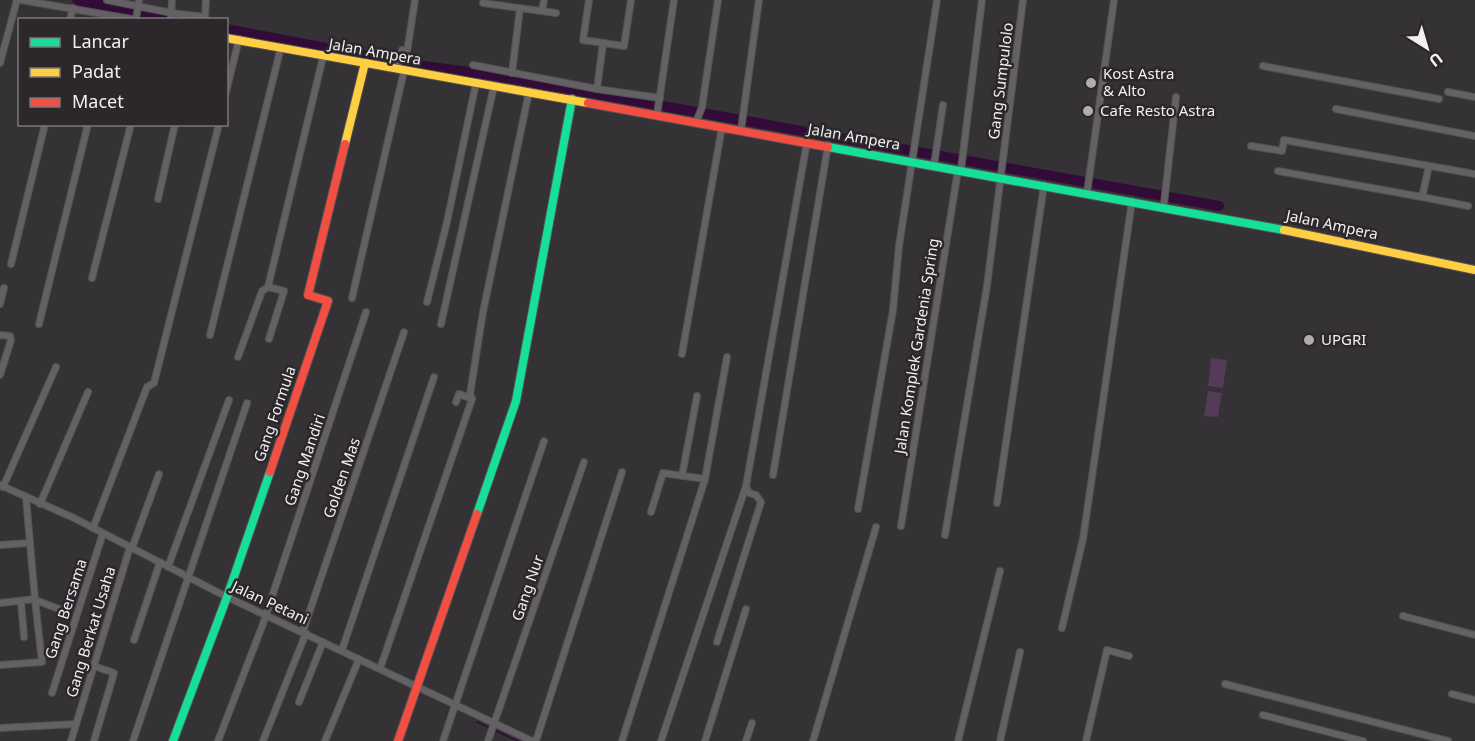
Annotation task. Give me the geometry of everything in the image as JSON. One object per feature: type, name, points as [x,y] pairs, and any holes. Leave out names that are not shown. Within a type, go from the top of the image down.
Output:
[{"type":"street","points":[[0,63],[19,0],[112,17],[138,12]]},
{"type":"street","points":[[107,0],[138,12],[205,18],[206,0]]},
{"type":"street","points":[[171,16],[172,0]]},
{"type":"street","points":[[352,298],[402,50],[407,52],[415,0]]},
{"type":"street","points":[[542,11],[544,0]]},
{"type":"street","points":[[589,0],[583,40],[624,46],[631,0]]},
{"type":"street","points":[[473,65],[597,89],[658,107],[674,0]]},
{"type":"street","points":[[697,122],[718,0]]},
{"type":"street","points":[[741,127],[759,0]]},
{"type":"street","points":[[858,509],[893,310],[898,246],[937,0]]},
{"type":"street","name":"Jalan Komplek Gardenia Spring","points":[[902,526],[960,170],[982,0]]},
{"type":"street","name":"Gang Sumpulolo","points":[[945,535],[987,286],[1023,0]]},
{"type":"street","points":[[1087,191],[1114,0]]},
{"type":"street","points":[[483,3],[499,2],[520,8],[556,13]]},
{"type":"street","points":[[70,18],[72,8]]},
{"type":"street","points":[[512,73],[520,8]]},
{"type":"street","name":"Jalan Ampera","points":[[228,38],[323,57],[400,66],[476,83],[572,99],[658,107],[697,122],[722,127],[741,127],[934,163],[960,170],[1001,172],[1044,185],[1164,205],[1475,270]]},
{"type":"street","points":[[228,84],[239,39]]},
{"type":"street","points":[[597,89],[603,43]]},
{"type":"street","points":[[210,336],[281,47]]},
{"type":"street","points":[[238,357],[262,291],[268,287],[323,57]]},
{"type":"street","name":"Gang Formula","points":[[173,741],[227,597],[328,301],[308,295],[365,63]]},
{"type":"street","points":[[1263,66],[1439,99]]},
{"type":"street","points":[[427,302],[476,83]]},
{"type":"street","points":[[441,324],[494,86]]},
{"type":"street","points":[[380,669],[470,416],[472,399],[470,394],[483,312],[529,92]]},
{"type":"street","points":[[1448,92],[1475,97]]},
{"type":"street","points":[[1164,205],[1176,96]]},
{"type":"street","points":[[398,741],[516,401],[572,99]]},
{"type":"street","points":[[934,163],[943,105]]},
{"type":"street","points":[[1336,109],[1475,136]]},
{"type":"street","points":[[11,264],[45,126]]},
{"type":"street","points":[[39,324],[88,126]]},
{"type":"street","points":[[92,278],[130,126]]},
{"type":"street","points":[[158,199],[175,126]]},
{"type":"street","points":[[93,528],[147,387],[154,383],[218,126]]},
{"type":"street","points":[[682,354],[722,127]]},
{"type":"street","points":[[1251,146],[1282,151],[1284,140],[1475,174]]},
{"type":"street","points":[[661,741],[746,486],[807,141]]},
{"type":"street","points":[[773,475],[828,145]]},
{"type":"street","points":[[1422,197],[1429,166]]},
{"type":"street","points":[[1278,171],[1468,206]]},
{"type":"street","points":[[997,503],[1044,185]]},
{"type":"street","points":[[1062,628],[1083,539],[1132,201]]},
{"type":"street","points":[[268,287],[284,291],[268,339]]},
{"type":"street","points":[[0,304],[4,288]]},
{"type":"street","name":"Gang Mandiri","points":[[218,741],[264,615],[366,312]]},
{"type":"street","name":"Golden Mas","points":[[263,741],[304,632],[404,332]]},
{"type":"street","points":[[0,335],[10,336],[11,340],[0,375]]},
{"type":"street","points":[[622,741],[705,478],[727,357]]},
{"type":"street","points":[[2,486],[56,368]]},
{"type":"street","points":[[342,650],[434,377]]},
{"type":"street","points":[[40,504],[88,392]]},
{"type":"street","points":[[456,402],[459,394],[472,399]]},
{"type":"street","points":[[682,476],[697,396]]},
{"type":"street","points":[[168,567],[229,400]]},
{"type":"street","points":[[133,741],[190,578],[247,403]]},
{"type":"street","points":[[443,741],[544,441]]},
{"type":"street","name":"Gang Nur","points":[[489,738],[584,462]]},
{"type":"street","points":[[534,741],[622,472]]},
{"type":"street","name":"Gang Berkat Usaha","points":[[72,741],[131,548],[159,474]]},
{"type":"street","points":[[651,512],[663,474],[705,478]]},
{"type":"street","name":"Jalan Petani","points":[[2,486],[26,503],[40,504],[93,528],[264,615],[534,741]]},
{"type":"street","points":[[717,642],[761,502],[756,495],[749,493],[746,486]]},
{"type":"street","points":[[0,665],[42,662],[26,503]]},
{"type":"street","points":[[813,741],[876,527]]},
{"type":"street","name":"Gang Bersama","points":[[52,693],[103,533]]},
{"type":"street","points":[[0,545],[30,543]]},
{"type":"street","points":[[134,640],[160,562]]},
{"type":"street","points":[[958,741],[1000,571]]},
{"type":"street","points":[[0,603],[35,599],[62,610]]},
{"type":"street","points":[[21,602],[24,637]]},
{"type":"street","points":[[705,741],[746,609]]},
{"type":"street","points":[[1402,616],[1475,635]]},
{"type":"street","points":[[299,702],[323,642]]},
{"type":"street","points":[[1086,741],[1107,650],[1129,656]]},
{"type":"street","points":[[1000,741],[1020,652]]},
{"type":"street","points":[[326,741],[359,659]]},
{"type":"street","points":[[93,741],[114,673],[94,666]]},
{"type":"street","points":[[1225,684],[1448,741]]},
{"type":"street","points":[[1452,694],[1475,700]]},
{"type":"street","points":[[1263,715],[1363,741]]},
{"type":"street","points":[[0,728],[76,723]]},
{"type":"street","points":[[746,741],[752,723]]},
{"type":"shaded area","points":[[1211,358],[1227,360],[1223,388],[1208,386]]},
{"type":"shaded area","points":[[1208,391],[1222,393],[1218,417],[1204,416]]},
{"type":"waterway","points":[[77,0],[167,18]]},
{"type":"waterway","points":[[228,29],[416,65],[491,75],[1219,206]]},
{"type":"waterway","points":[[477,722],[490,728]]},
{"type":"waterway","points":[[494,730],[518,741]]},
{"type":"traffic: fast","points":[[477,514],[516,401],[572,99]]},
{"type":"traffic: fast","points":[[828,147],[1284,230]]},
{"type":"traffic: fast","points":[[173,741],[227,597],[270,472]]},
{"type":"traffic: slow","points":[[228,38],[588,103]]},
{"type":"traffic: slow","points":[[345,144],[365,63]]},
{"type":"traffic: slow","points":[[1284,230],[1475,270]]},
{"type":"traffic: jam","points":[[588,103],[828,147]]},
{"type":"traffic: jam","points":[[270,472],[328,301],[308,295],[345,144]]},
{"type":"traffic: jam","points":[[398,741],[477,514]]},
{"type":"place","name":"Kost Astra & Alto","points":[[1091,83]]},
{"type":"place","name":"Cafe Resto Astra","points":[[1088,111]]},
{"type":"place","name":"UPGRI","points":[[1309,340]]}]
